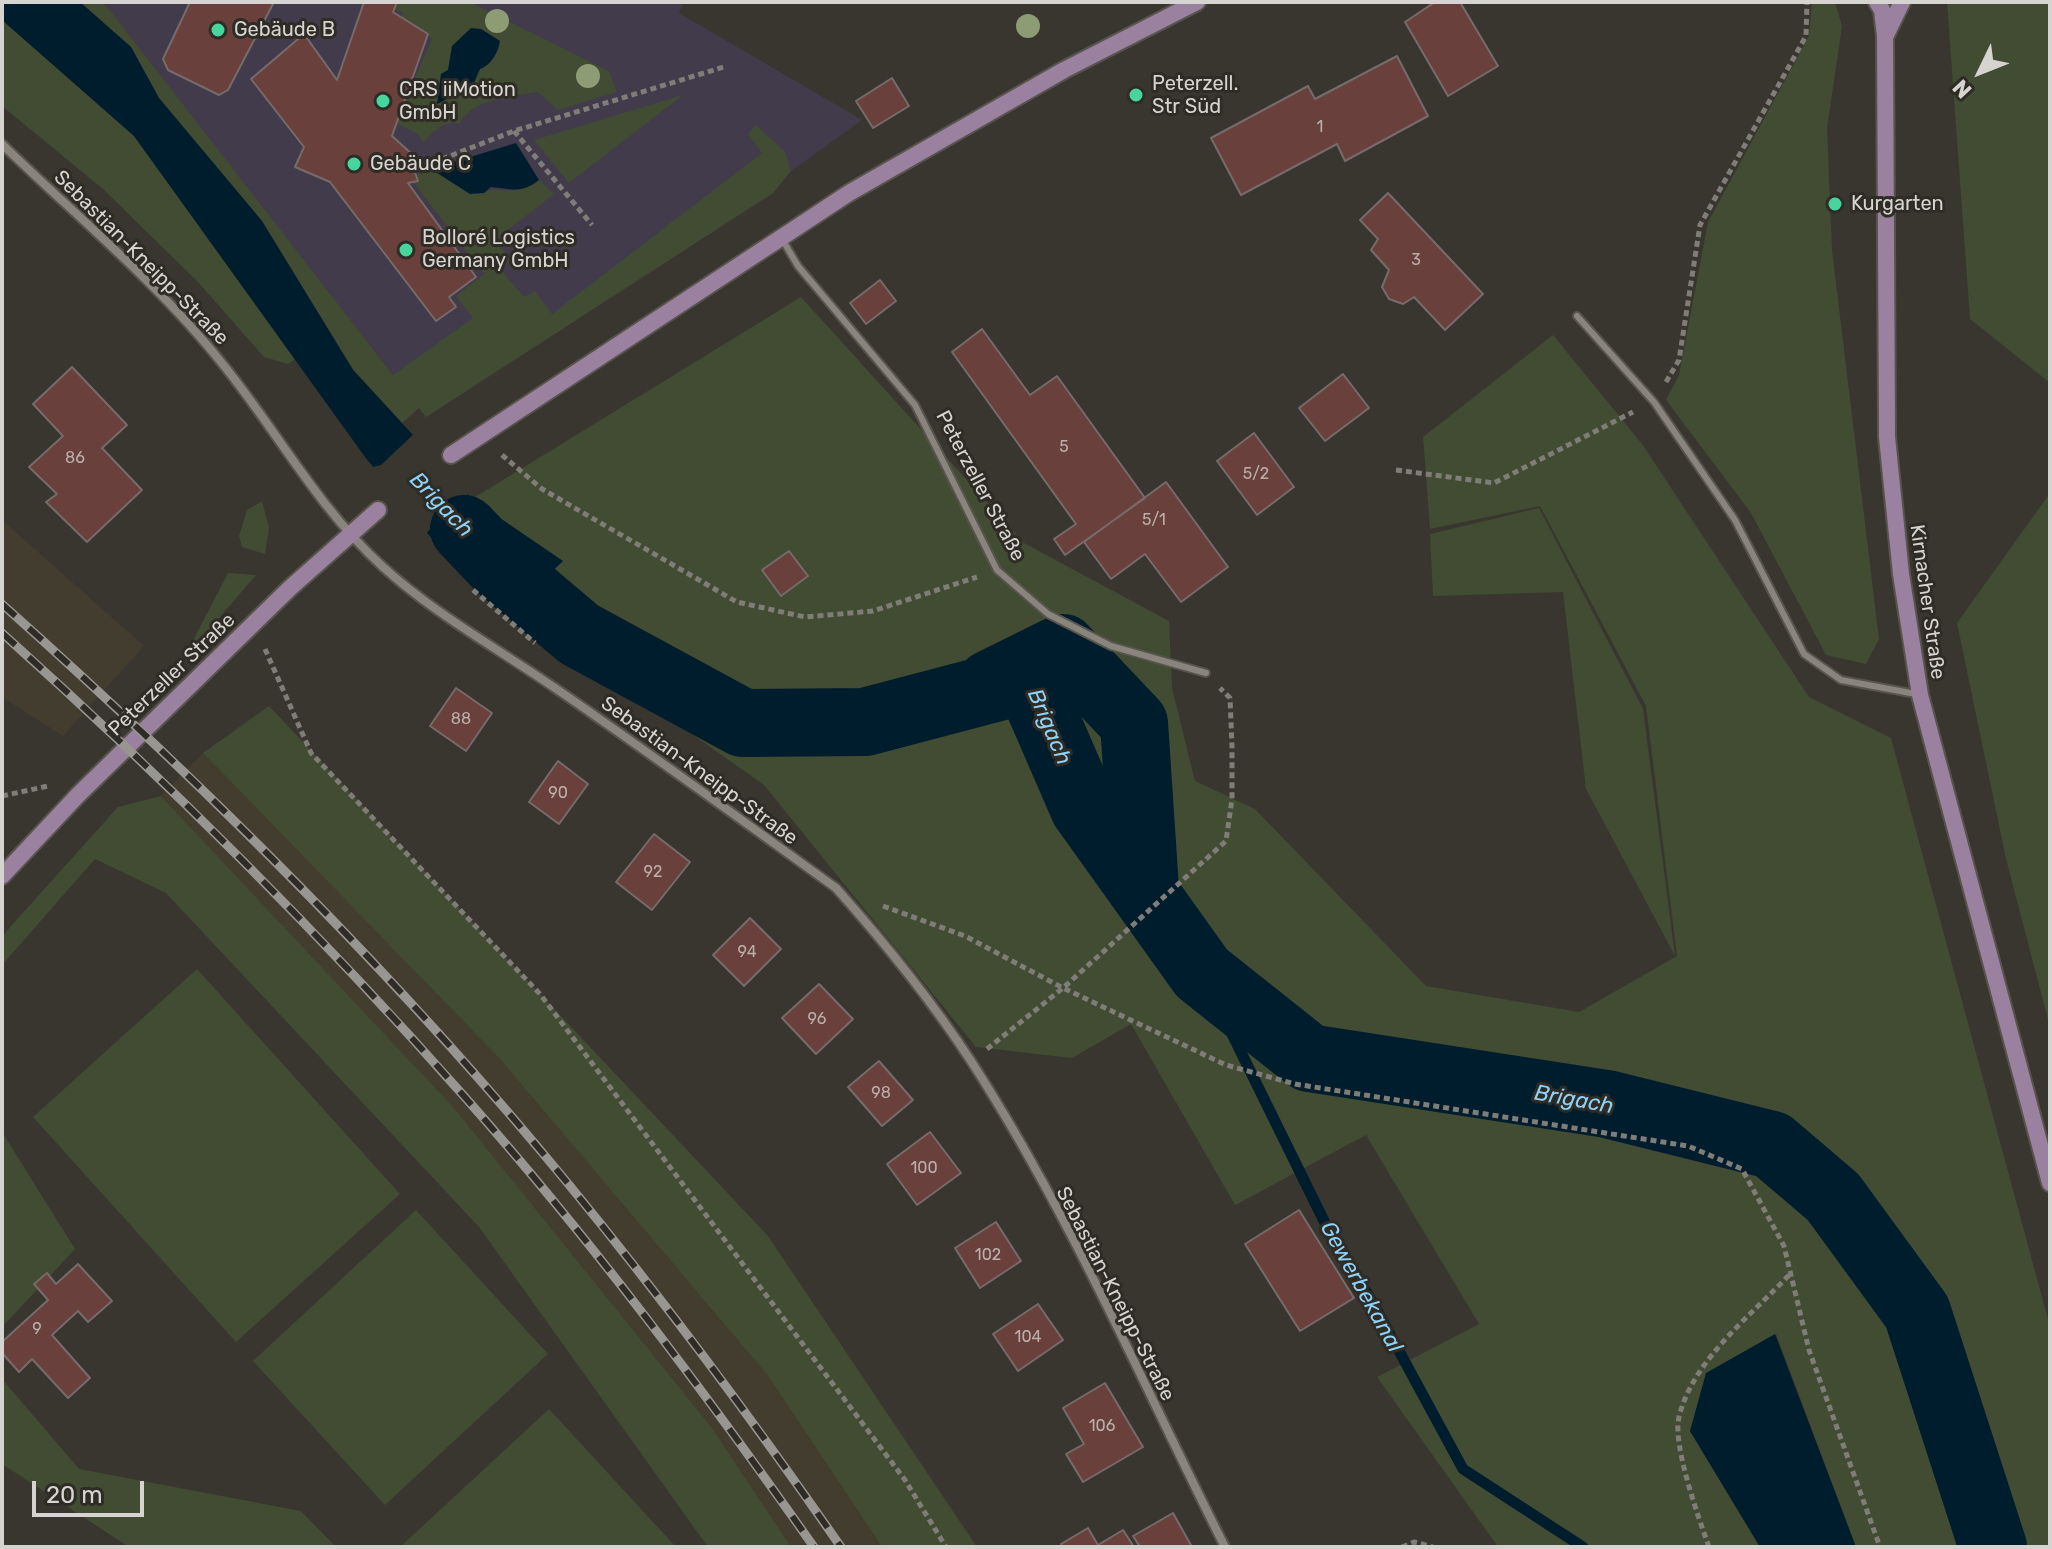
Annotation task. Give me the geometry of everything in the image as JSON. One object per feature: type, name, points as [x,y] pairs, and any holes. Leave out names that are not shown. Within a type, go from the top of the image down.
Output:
[{"type":"main road","points":[[451,455],[780,236],[1064,70],[1197,2]]},
{"type":"main road","points":[[1885,36],[1902,2]]},
{"type":"main road","name":"Kirnacher Straße","points":[[1882,5],[1885,36],[1887,437],[1901,574],[1920,695],[2050,1183]]},
{"type":"main road","name":"Peterzeller Straße","points":[[2,876],[78,795],[350,533],[378,510]]},
{"type":"street","name":"Sebastian-Kneipp-Straße","points":[[2,144],[161,297],[219,359],[267,421],[293,466],[350,533],[422,600],[624,735],[836,888],[928,1000],[971,1062],[1081,1258],[1225,1547]]},
{"type":"lane","name":"Peterzeller Straße","points":[[780,236],[798,266],[915,405],[997,570],[1048,614],[1111,646],[1206,673]]},
{"type":"lane","points":[[1577,316],[1654,402],[1735,520],[1804,654],[1841,680],[1920,695]]},
{"type":"path","points":[[1396,470],[1494,483],[1654,402],[1679,360],[1700,225],[1806,36],[1807,2]]},
{"type":"path","points":[[414,170],[514,131],[727,66]]},
{"type":"path","points":[[514,131],[592,225]]},
{"type":"path","points":[[502,455],[542,489],[737,602],[805,617],[873,611],[997,570]]},
{"type":"path","points":[[264,648],[311,753],[540,994],[905,1480],[946,1547]]},
{"type":"path","points":[[971,1062],[1063,988],[1226,841],[1232,799],[1230,698],[1206,673]]},
{"type":"path","points":[[2,796],[61,783]]},
{"type":"path","points":[[879,904],[965,936],[1063,988],[1226,1065],[1295,1084],[1688,1146],[1742,1169],[1784,1246],[1809,1350],[1880,1547]]},
{"type":"path","points":[[1709,1547],[1689,1494],[1678,1418],[1701,1367],[1792,1273]]},
{"type":"path","points":[[1402,1547],[1414,1542],[1433,1547]]},
{"type":"shaded area","points":[[101,2],[684,2],[679,13],[862,120],[791,171],[773,193],[426,417]]},
{"type":"shaded area","points":[[2,520],[144,646],[63,736],[2,697]]},
{"type":"shaded area","points":[[203,753],[500,1059],[769,1377],[882,1547],[791,1547],[712,1428],[455,1109],[161,796]]},
{"type":"green space","points":[[80,2],[101,2],[112,13],[393,375],[473,318],[456,296],[487,272],[483,273],[410,178],[431,169],[470,194],[522,189],[539,180],[554,194],[495,240],[511,259],[501,270],[524,297],[535,291],[552,314],[762,153],[748,134],[756,125],[785,152],[791,171],[773,193],[426,417],[419,408],[402,423],[353,369],[262,221],[159,98],[131,47]]},
{"type":"green space","points":[[378,2],[469,2],[609,71],[617,92],[558,110],[538,92],[494,100],[474,109],[459,124],[439,128],[423,143],[419,135],[396,123],[432,38],[399,23],[403,13]],"holes":[[[481,29],[500,41],[494,58],[480,69],[473,85],[438,104],[441,74],[448,70],[452,46]]]},
{"type":"green space","points":[[1812,2],[1835,2],[1842,26],[1827,128],[1832,250],[1879,639],[1866,664],[1826,655],[1751,513],[1666,400],[1679,375],[1708,222],[1809,36]]},
{"type":"green space","points":[[1947,2],[2050,2],[2050,383],[1970,319]]},
{"type":"green space","points":[[2,20],[134,136],[295,359],[288,364],[264,357],[198,282],[103,189],[2,106]]},
{"type":"green space","points":[[683,95],[569,183],[534,140]]},
{"type":"green space","points":[[801,297],[1024,543],[1169,621],[1172,688],[1195,781],[1255,809],[1426,986],[1579,1012],[1677,956],[1646,706],[1540,506],[1430,529],[1423,437],[1553,335],[1642,444],[1809,697],[1891,738],[2050,1327],[2050,1547],[1856,1547],[1776,1334],[1690,1431],[1760,1547],[1498,1547],[1377,1377],[1479,1324],[1366,1135],[1235,1205],[1131,1024],[1072,1058],[976,1047],[764,785],[514,608],[562,561],[472,499]]},
{"type":"green space","points":[[2050,493],[2050,1027],[2006,859],[1957,623]]},
{"type":"green space","points":[[262,501],[269,528],[265,554],[242,547],[239,536],[247,510]]},
{"type":"green space","points":[[1539,508],[1643,709],[1675,956],[1586,789],[1563,592],[1433,596],[1430,534]]},
{"type":"green space","points":[[228,573],[256,575],[183,660]]},
{"type":"green space","points":[[269,706],[768,1236],[977,1547],[882,1547],[769,1377],[500,1059],[203,753]]},
{"type":"green space","points":[[161,796],[455,1109],[712,1428],[791,1547],[708,1547],[479,1227],[166,893],[95,859],[2,965],[2,936],[118,807]]},
{"type":"green space","points":[[197,969],[400,1194],[236,1342],[33,1117]]},
{"type":"green space","points":[[2,1132],[75,1249],[2,1327]]},
{"type":"green space","points":[[416,1210],[548,1354],[385,1505],[253,1361]]},
{"type":"green space","points":[[2,1379],[79,1469],[301,1511],[336,1547],[129,1547],[2,1464]]},
{"type":"green space","points":[[549,1409],[676,1547],[400,1547]]},
{"type":"water","points":[[2,2],[80,2],[131,47],[159,98],[262,221],[353,370],[472,499],[563,561],[514,608],[497,598],[438,546],[365,457],[134,136],[2,20]]},
{"type":"water","points":[[471,28],[481,29],[500,41],[498,50],[491,62],[480,69],[473,85],[437,104],[441,74],[448,70],[452,46]]},
{"type":"water","points":[[516,143],[539,180],[527,187],[516,190],[491,187],[484,193],[470,194],[431,169]]},
{"type":"water","points":[[1775,1334],[1856,1547],[1760,1547],[1690,1431],[1706,1373]]},
{"type":"pier","points":[[416,432],[470,492],[424,535],[369,468],[381,465]]},
{"type":"building","name":"Gebäude B","points":[[190,2],[274,2],[228,90],[219,95],[168,70],[163,59]]},
{"type":"building","name":"Gebäude C","points":[[364,2],[397,2],[393,12],[428,34],[392,136],[414,156],[411,161],[418,181],[408,183],[476,277],[449,297],[456,307],[436,321],[330,182],[295,167],[304,147],[251,79],[304,34],[337,80]]},
{"type":"building","points":[[1435,2],[1460,2],[1498,66],[1448,96],[1405,22]]},
{"type":"building","points":[[1397,56],[1428,116],[1345,161],[1337,144],[1241,195],[1211,138],[1308,86],[1315,99]]},
{"type":"building","points":[[892,78],[909,106],[873,128],[856,101]]},
{"type":"building","points":[[1388,193],[1483,294],[1445,330],[1414,297],[1403,304],[1389,299],[1382,287],[1389,270],[1371,250],[1378,239],[1360,220]]},
{"type":"building","points":[[880,280],[896,301],[866,324],[850,303]]},
{"type":"building","points":[[982,329],[1030,395],[1057,376],[1145,498],[1065,555],[1054,539],[1076,524],[952,352]]},
{"type":"building","points":[[72,367],[127,425],[102,448],[142,490],[87,542],[46,502],[57,494],[29,467],[63,436],[33,404]]},
{"type":"building","points":[[1343,374],[1369,408],[1325,441],[1299,408]]},
{"type":"building","points":[[1254,433],[1294,487],[1257,515],[1217,461]]},
{"type":"building","points":[[1166,482],[1228,567],[1181,602],[1145,554],[1111,579],[1084,542]]},
{"type":"building","points":[[789,551],[808,576],[781,596],[762,570]]},
{"type":"building","points":[[456,688],[492,713],[466,751],[430,726]]},
{"type":"building","points":[[558,761],[588,784],[559,824],[529,802]]},
{"type":"building","points":[[654,834],[690,862],[652,910],[616,882]]},
{"type":"building","points":[[750,918],[781,949],[744,986],[713,955]]},
{"type":"building","points":[[819,984],[853,1019],[816,1054],[782,1018]]},
{"type":"building","points":[[879,1061],[913,1100],[882,1126],[848,1087]]},
{"type":"building","points":[[930,1132],[961,1173],[917,1205],[887,1164]]},
{"type":"building","points":[[1299,1210],[1354,1298],[1300,1331],[1245,1244]]},
{"type":"building","points":[[996,1222],[1021,1261],[980,1288],[955,1248]]},
{"type":"building","points":[[78,1264],[112,1301],[88,1322],[78,1311],[52,1335],[90,1378],[68,1398],[32,1359],[19,1372],[2,1353],[2,1342],[48,1300],[34,1284],[47,1273],[56,1284]]},
{"type":"building","points":[[1038,1304],[1063,1340],[1018,1371],[993,1334]]},
{"type":"building","points":[[1105,1383],[1143,1447],[1083,1482],[1066,1454],[1084,1444],[1063,1408]]},
{"type":"building","points":[[1173,1513],[1192,1547],[1140,1547],[1133,1536]]},
{"type":"building","points":[[1088,1528],[1098,1545],[1123,1530],[1134,1547],[1062,1547],[1061,1544]]},
{"type":"waterway","name":"Brigach","points":[[464,529],[500,567],[579,634],[743,723],[865,722],[1028,679],[1084,808],[1202,973],[1309,1058],[1607,1104],[1772,1145],[1833,1197],[1917,1312],[1993,1547]]},
{"type":"waterway","points":[[990,684],[1063,648],[1134,723],[1145,889]]},
{"type":"waterway","name":"Gewerbekanal","points":[[1202,973],[1326,1225],[1373,1303],[1463,1469],[1583,1547]]},
{"type":"railway","points":[[2,604],[78,672],[298,884],[505,1108],[641,1274],[743,1409],[841,1547]]},
{"type":"railway","points":[[2,633],[122,743],[297,915],[463,1095],[556,1204],[645,1316],[814,1547]]},
{"type":"place","name":"Gebäude B","points":[[218,30]]},
{"type":"place","name":"Peterzell. Str Süd","points":[[1136,95]]},
{"type":"place","name":"CRS iiMotion GmbH","points":[[383,101]]},
{"type":"place","name":"Gebäude C","points":[[354,164]]},
{"type":"place","name":"Kurgarten","points":[[1835,204]]},
{"type":"place","name":"Bolloré Logistics Germany GmbH","points":[[406,250]]}]
